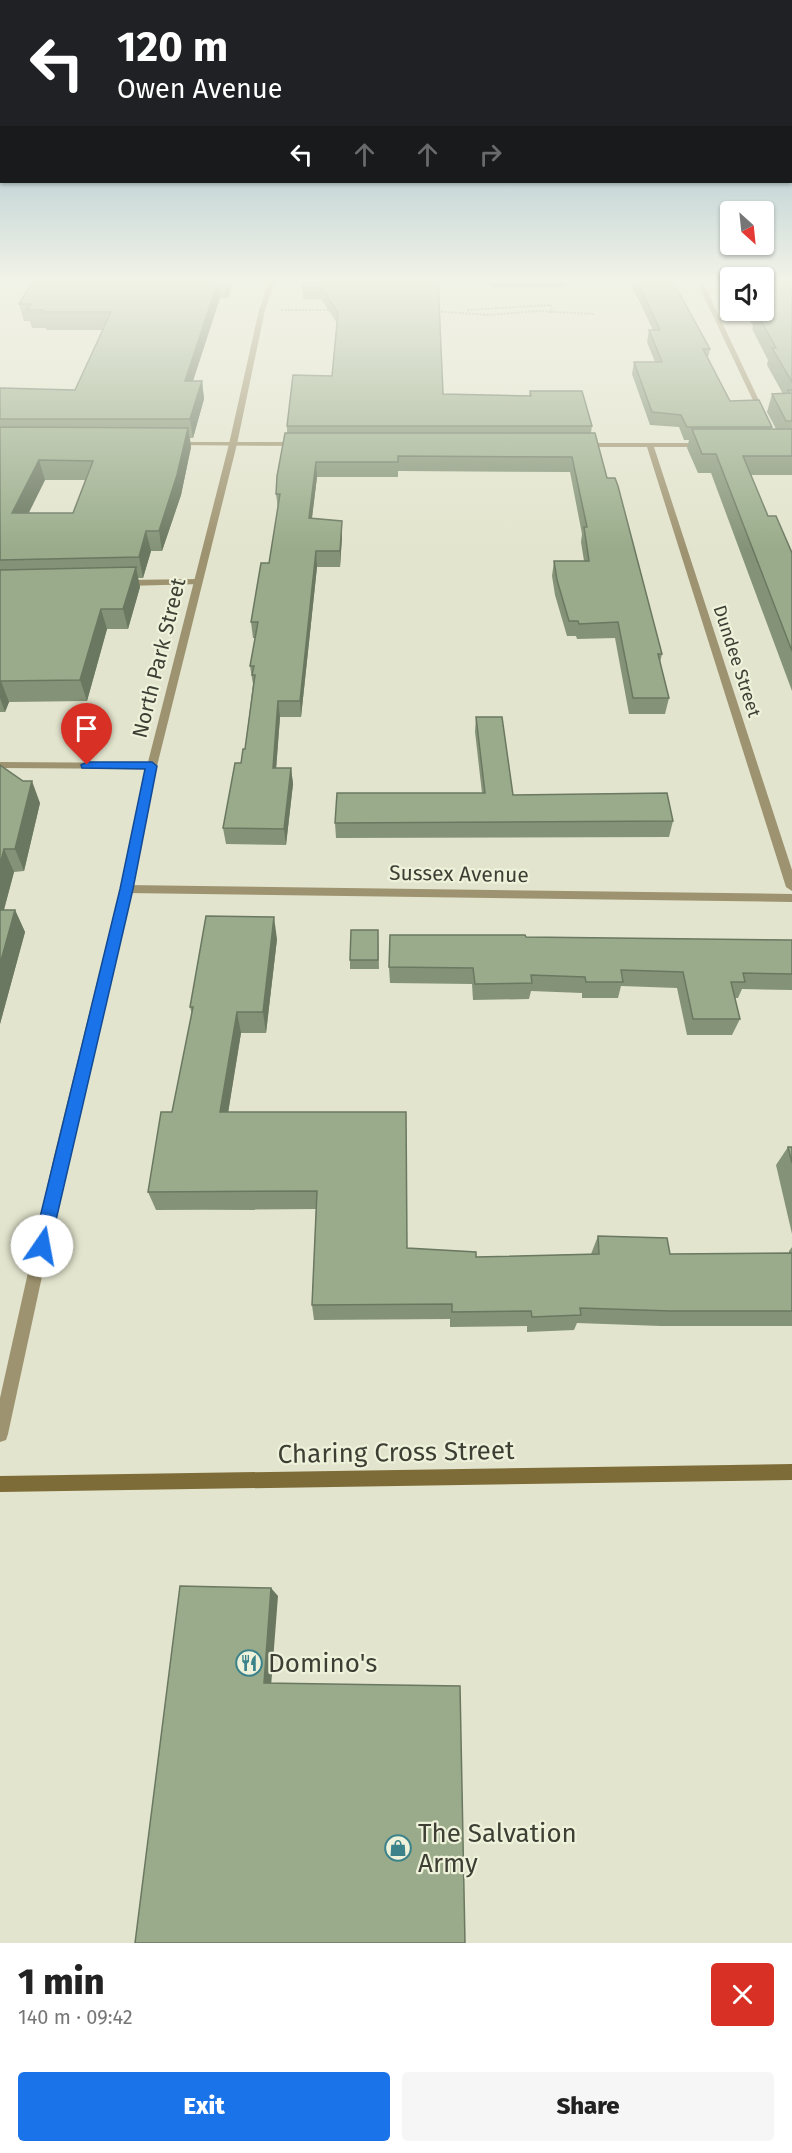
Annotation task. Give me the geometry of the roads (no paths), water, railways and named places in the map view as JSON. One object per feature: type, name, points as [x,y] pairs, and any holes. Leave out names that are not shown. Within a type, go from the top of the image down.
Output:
[{"type":"main road","name":"Charing Cross Street","points":[[0,1484],[792,1472]]},
{"type":"street","name":"North Park Street","points":[[0,1434],[62,1156],[126,889],[152,766],[233,444],[249,369]]},
{"type":"street","points":[[741,369],[767,423]]},
{"type":"street","points":[[163,443],[305,444]]},
{"type":"street","points":[[579,445],[708,444]]},
{"type":"street","name":"Dundee Street","points":[[650,445],[792,886]]},
{"type":"street","points":[[117,583],[199,582]]},
{"type":"street","points":[[0,765],[152,766]]},
{"type":"street","name":"Sussex Avenue","points":[[126,889],[792,898]]},
{"type":"place","name":"Domino's","points":[[249,1663]]},
{"type":"place","name":"The Salvation Army","points":[[398,1848]]}]
